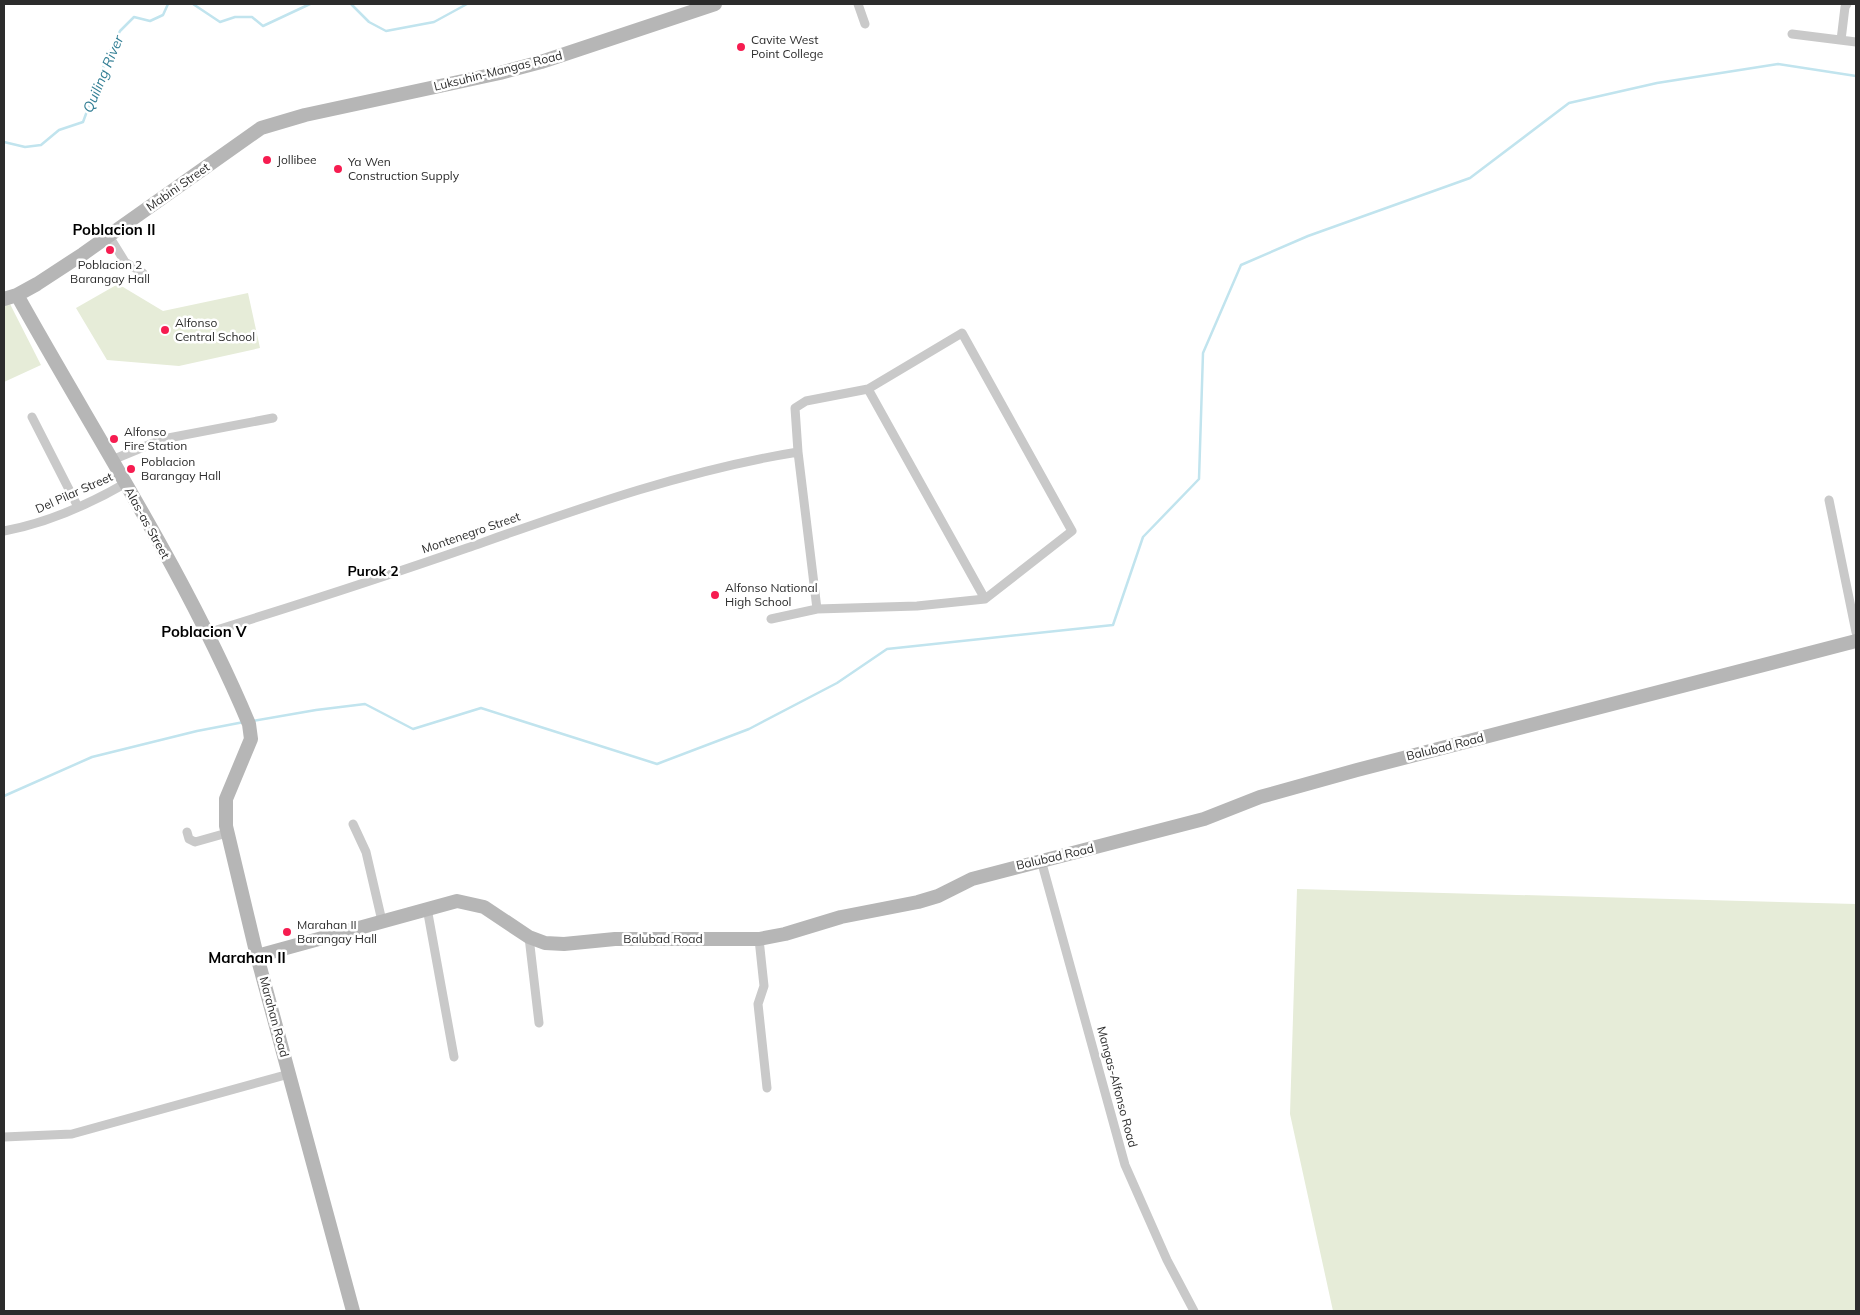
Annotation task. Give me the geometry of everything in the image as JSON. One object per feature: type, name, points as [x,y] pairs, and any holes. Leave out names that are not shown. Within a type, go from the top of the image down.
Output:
[{"type":"main road","name":"Luksuhin-Mangas Road","points":[[305,115],[508,71],[552,59],[716,4]]},
{"type":"main road","name":"Mabini Street","points":[[10,297],[109,236],[261,128],[305,115]]},
{"type":"main road","name":"Alas-as Street","points":[[10,297],[126,483],[207,633],[249,724]]},
{"type":"main road","name":"Balubad Road","points":[[257,956],[448,902],[470,902],[484,907],[529,937],[545,943],[564,944],[615,939],[759,939],[785,934],[841,917],[918,902],[938,896],[972,879],[1204,819],[1260,797],[1357,770],[1856,641]]},
{"type":"main road","name":"Marahan Road","points":[[249,724],[251,738],[226,799],[224,811],[227,833],[257,956],[353,1311]]},
{"type":"street","points":[[858,4],[865,24]]},
{"type":"street","points":[[1841,40],[1847,4]]},
{"type":"street","points":[[1792,34],[1856,42]]},
{"type":"street","points":[[109,236],[126,262],[143,273]]},
{"type":"street","points":[[771,619],[817,609],[917,606],[985,599],[1072,531],[962,333],[868,389],[800,404],[796,408],[798,452],[817,609]]},
{"type":"street","points":[[868,389],[985,599]]},
{"type":"street","points":[[32,417],[78,507]]},
{"type":"street","points":[[112,460],[162,438],[273,418]]},
{"type":"street","name":"Montenegro Street","points":[[207,633],[360,586],[626,494],[744,460],[798,452]]},
{"type":"street","name":"Del Pilar Street","points":[[4,531],[44,522],[102,497],[126,483]]},
{"type":"street","points":[[1829,500],[1856,632]]},
{"type":"street","points":[[353,824],[366,852],[382,921]]},
{"type":"street","points":[[187,832],[189,839],[195,842],[227,833]]},
{"type":"street","name":"Mangas-Alfonso Road","points":[[1041,860],[1125,1164],[1167,1260],[1194,1311]]},
{"type":"street","points":[[427,908],[454,1058]]},
{"type":"street","points":[[529,937],[539,1023]]},
{"type":"street","points":[[759,939],[764,986],[758,1004],[767,1088]]},
{"type":"street","points":[[4,1137],[72,1134],[289,1074]]},
{"type":"green space","points":[[118,284],[163,311],[248,293],[260,348],[179,366],[107,360],[76,308]]},
{"type":"green space","points":[[10,304],[41,365],[4,382],[4,306]]},
{"type":"green space","points":[[1297,889],[1856,904],[1856,1311],[1333,1311],[1290,1114]]},
{"type":"waterway","name":"Quiling River","points":[[4,142],[25,147],[41,145],[59,130],[83,122],[106,60],[120,31],[134,17],[150,21],[163,15],[168,4]]},
{"type":"waterway","name":"Quiling River","points":[[193,4],[220,22],[235,17],[252,17],[263,26],[310,4]]},
{"type":"waterway","name":"Quiling River","points":[[351,4],[369,22],[386,31],[434,22],[467,4]]},
{"type":"waterway","points":[[252,721],[365,704],[413,729],[481,708],[657,764],[749,729],[837,683],[887,649],[1113,625],[1143,537],[1199,479],[1203,353],[1241,265],[1308,236],[1470,178],[1569,103],[1657,83],[1778,64],[1856,76]]},
{"type":"waterway","points":[[4,796],[92,757],[197,731],[244,722]]},
{"type":"place","name":"Cavite West Point College","points":[[741,47]]},
{"type":"place","name":"Jollibee","points":[[267,160]]},
{"type":"place","name":"Ya Wen Construction Supply","points":[[338,169]]},
{"type":"place","name":"Poblacion 2 Barangay Hall","points":[[110,250]]},
{"type":"place","name":"Alfonso Central School","points":[[165,330]]},
{"type":"place","name":"Alfonso Fire Station","points":[[114,439]]},
{"type":"place","name":"Poblacion Barangay Hall","points":[[131,469]]},
{"type":"place","name":"Alfonso National High School","points":[[715,595]]},
{"type":"place","name":"Marahan II Barangay Hall","points":[[287,932]]},
{"type":"district","name":"Poblacion II","points":[[114,230]]},
{"type":"district","name":"Purok 2","points":[[373,571]]},
{"type":"district","name":"Poblacion V","points":[[204,632]]},
{"type":"district","name":"Marahan II","points":[[247,958]]}]
